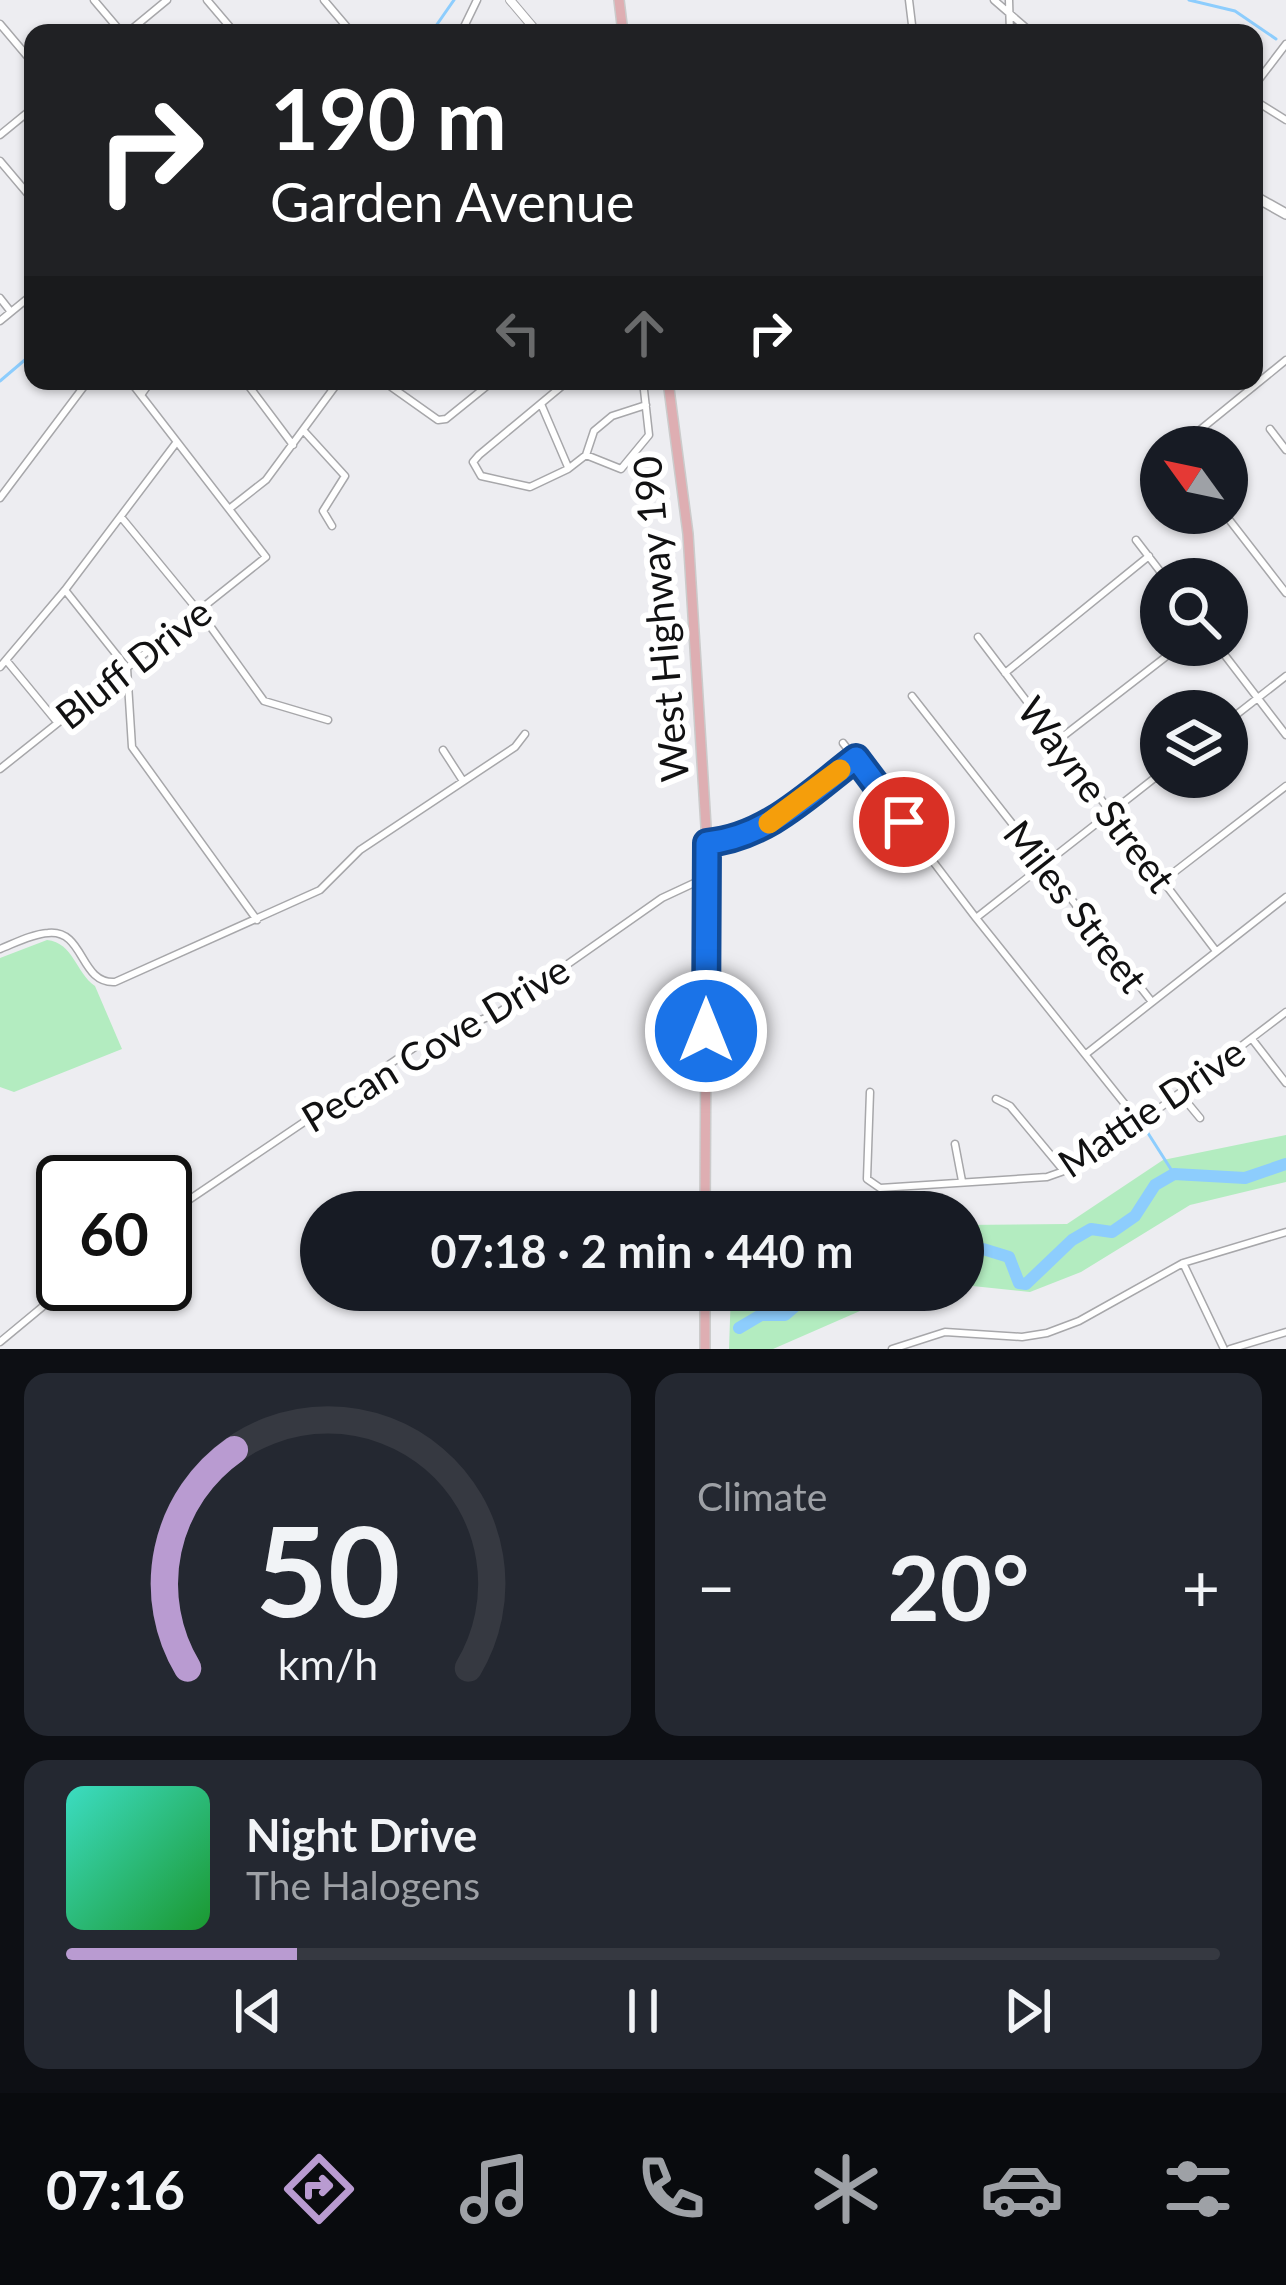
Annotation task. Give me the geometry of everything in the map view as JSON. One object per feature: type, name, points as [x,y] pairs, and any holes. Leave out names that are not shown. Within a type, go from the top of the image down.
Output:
[{"type":"main road","name":"West Highway 190","points":[[669,390],[688,534],[707,843],[706,1191]]},
{"type":"main road","points":[[705,1311],[705,1349]]},
{"type":"street","points":[[94,0],[116,24]]},
{"type":"street","points":[[136,24],[167,0]]},
{"type":"street","points":[[207,0],[227,24]]},
{"type":"street","points":[[324,0],[344,24]]},
{"type":"street","points":[[510,0],[530,24]]},
{"type":"street","points":[[994,0],[1021,24]]},
{"type":"street","points":[[1009,0],[1009,24]]},
{"type":"street","points":[[0,24],[24,52]]},
{"type":"street","points":[[1263,74],[1286,44]]},
{"type":"street","points":[[0,135],[24,116]]},
{"type":"street","points":[[0,161],[24,189]]},
{"type":"street","points":[[0,298],[11,312]]},
{"type":"street","points":[[0,321],[24,301]]},
{"type":"street","points":[[0,498],[81,390]]},
{"type":"street","points":[[138,390],[229,509],[260,487],[333,390]]},
{"type":"street","points":[[141,394],[144,390]]},
{"type":"street","points":[[252,390],[292,445]]},
{"type":"street","points":[[396,390],[438,420],[482,390]]},
{"type":"street","points":[[557,390],[479,454],[472,462],[474,469],[482,476],[530,487],[586,455],[594,431],[612,416],[646,404]]},
{"type":"street","points":[[586,455],[611,468],[621,469],[628,463],[649,435],[644,390]]},
{"type":"street","points":[[1205,426],[1249,390]]},
{"type":"street","points":[[541,404],[568,469]]},
{"type":"street","points":[[304,430],[345,476],[322,511],[332,526]]},
{"type":"street","points":[[1270,430],[1286,450]]},
{"type":"street","points":[[57,722],[3,663],[65,590],[176,443]]},
{"type":"street","name":"Bluff Drive","points":[[0,769],[266,557],[229,509]]},
{"type":"street","points":[[122,517],[264,701],[328,720]]},
{"type":"street","points":[[1240,534],[1286,593]]},
{"type":"street","points":[[1005,673],[1149,556],[1136,540]]},
{"type":"street","points":[[65,590],[127,668],[132,747],[256,920]]},
{"type":"street","name":"Wayne Street","points":[[978,637],[1216,951]]},
{"type":"street","points":[[1057,741],[1153,666]]},
{"type":"street","points":[[1233,666],[1286,735]]},
{"type":"street","points":[[1248,706],[1286,676]]},
{"type":"street","name":"Miles Street","points":[[912,696],[1152,1002]]},
{"type":"street","points":[[0,949],[37,935],[58,933],[74,943],[95,977],[115,982],[320,890],[360,850],[515,747],[525,734]]},
{"type":"street","points":[[843,742],[1140,1123]]},
{"type":"street","points":[[443,750],[463,781]]},
{"type":"street","points":[[707,843],[734,841],[761,828],[856,758]]},
{"type":"street","points":[[1164,880],[1286,786]]},
{"type":"street","points":[[976,918],[1140,789]]},
{"type":"street","name":"Pecan Cove Drive","points":[[192,1198],[418,1046],[498,1013],[662,898],[707,877]]},
{"type":"street","points":[[1086,1054],[1286,897]]},
{"type":"street","name":"Mattie Drive","points":[[870,1092],[867,1179],[880,1188],[1047,1177],[1064,1171],[1181,1095],[1286,1012]]},
{"type":"street","points":[[1252,1039],[1286,1082]]},
{"type":"street","points":[[1181,1095],[1199,1118]]},
{"type":"street","points":[[996,1100],[1010,1106],[1064,1171]]},
{"type":"street","points":[[956,1144],[962,1181]]},
{"type":"street","points":[[892,1349],[945,1332],[1022,1337],[1047,1333],[1079,1321],[1184,1263],[1286,1232]]},
{"type":"street","points":[[1184,1263],[1227,1349],[1286,1332]]},
{"type":"street","points":[[0,1342],[37,1311]]},
{"type":"green space","points":[[47,940],[63,946],[95,986],[122,1049],[14,1092],[0,1087],[0,958]]},
{"type":"green space","points":[[1286,1135],[1286,1182],[1190,1205],[1081,1272],[1030,1292],[984,1287],[984,1225],[1067,1224],[1163,1160]]},
{"type":"green space","points":[[730,1311],[860,1311],[773,1349],[729,1349]]},
{"type":"waterway","points":[[437,24],[454,0]]},
{"type":"waterway","points":[[1189,0],[1235,11],[1254,24]]},
{"type":"waterway","points":[[1263,30],[1276,39]]},
{"type":"waterway","points":[[0,381],[24,361]]},
{"type":"waterway","points":[[1146,1130],[1174,1174]]},
{"type":"waterway","points":[[984,1249],[1009,1257],[1019,1283],[1026,1284],[1072,1240],[1091,1229],[1112,1232],[1135,1216],[1155,1185],[1174,1174],[1245,1178],[1286,1164]]},
{"type":"waterway","points":[[739,1328],[761,1315],[790,1311]]},
{"type":"slow traffic","points":[[769,823],[840,770]]},
{"type":"route","points":[[706,1031],[707,843],[734,841],[761,828],[856,758],[904,822]]}]
